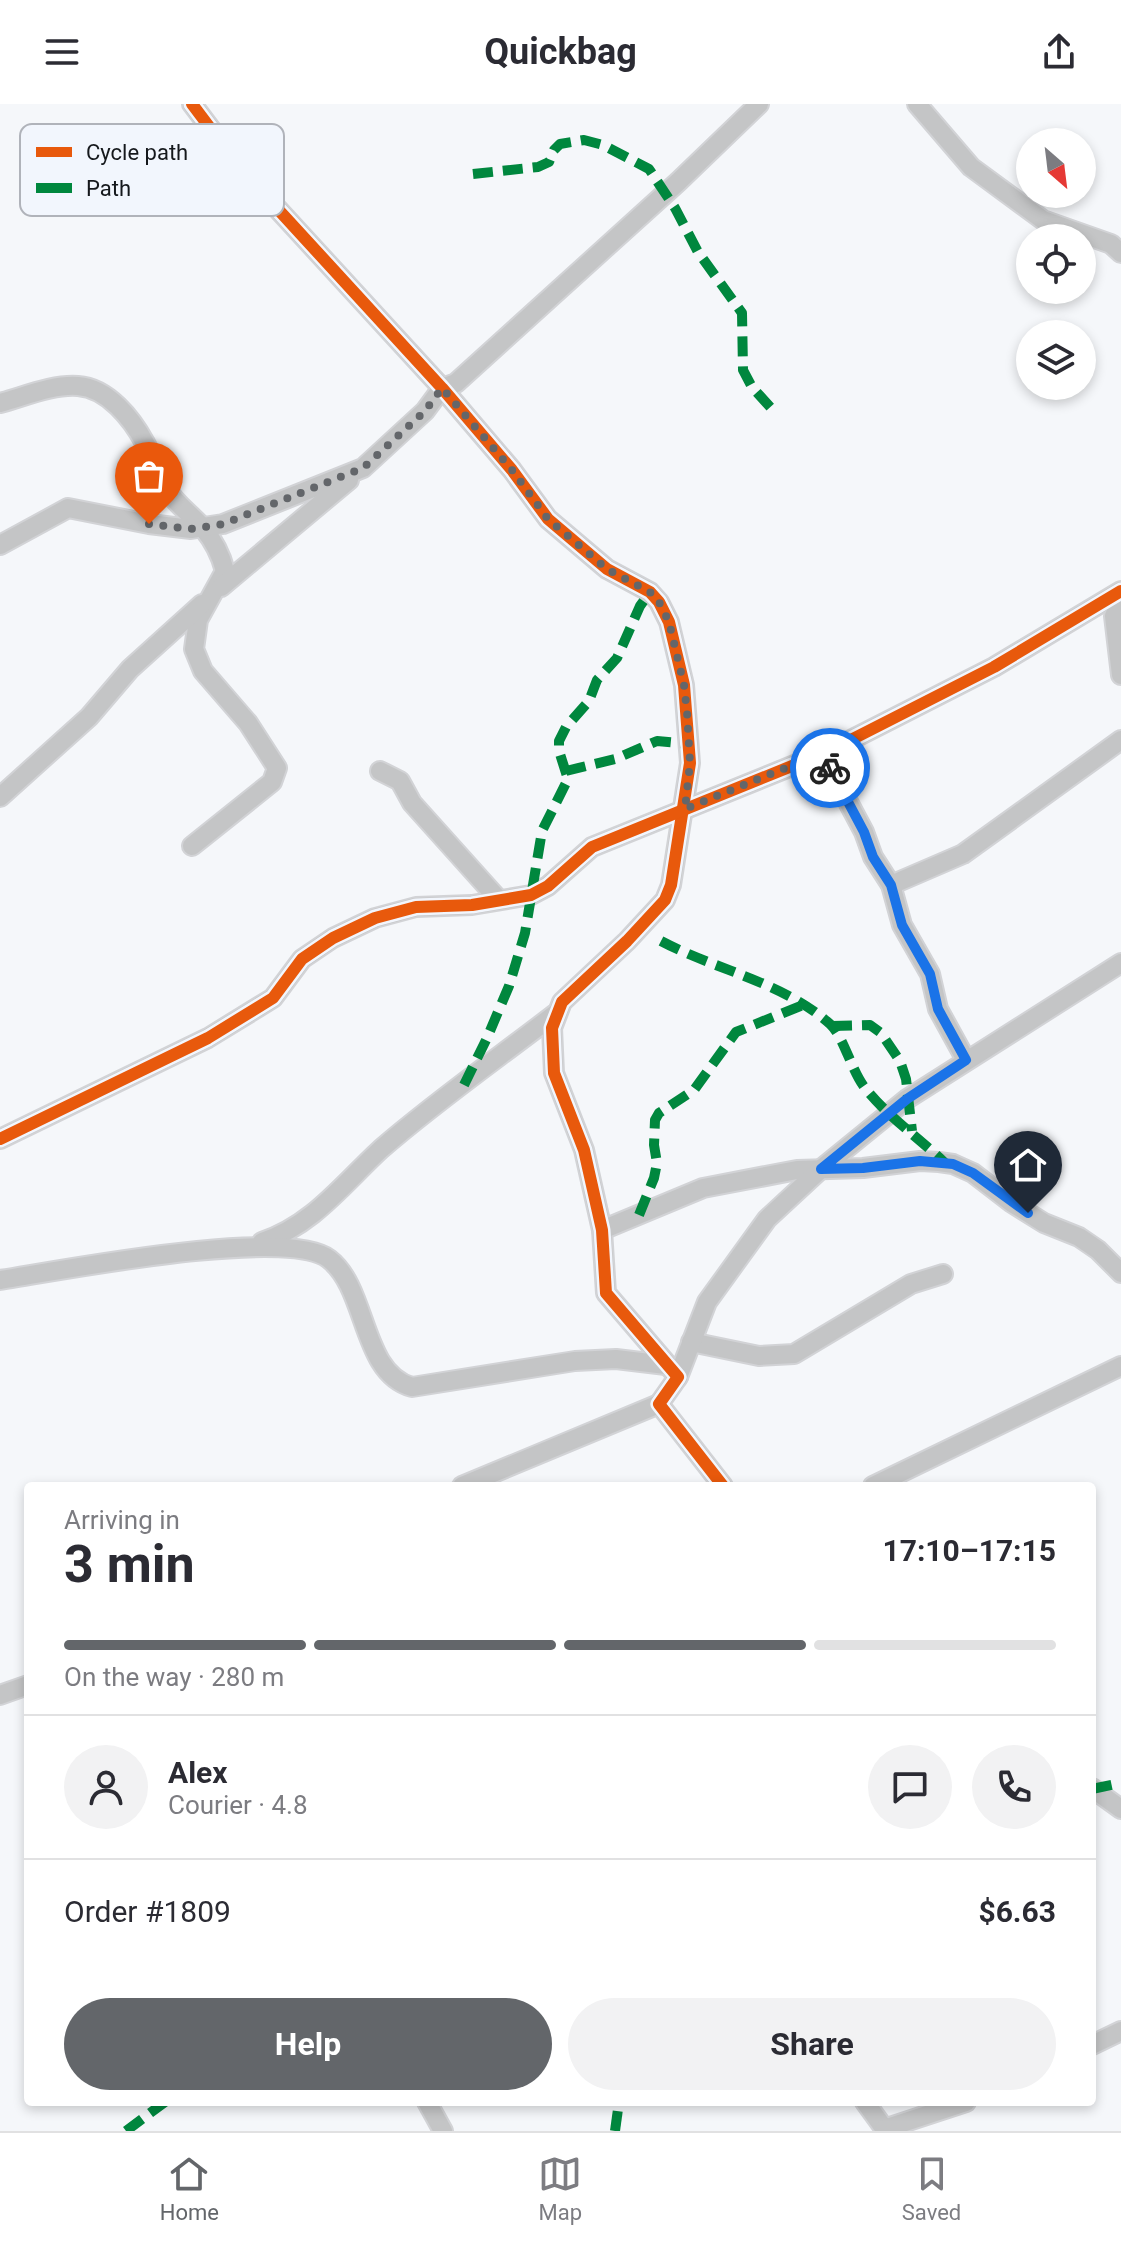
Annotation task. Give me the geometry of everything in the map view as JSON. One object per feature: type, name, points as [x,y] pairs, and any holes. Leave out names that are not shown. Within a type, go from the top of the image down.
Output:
[{"type":"street","points":[[192,104],[208,124]]},
{"type":"street","points":[[0,797],[89,717],[130,669],[214,593],[363,468],[425,411],[442,388],[456,383],[678,182],[759,104]]},
{"type":"street","points":[[917,104],[971,167],[1043,220],[1111,244],[1121,253]]},
{"type":"street","points":[[284,215],[442,388],[512,470],[548,519],[607,569],[650,592],[669,622],[686,698],[690,763],[671,885],[665,900],[627,941],[562,1002],[552,1028],[554,1073],[584,1150],[602,1230],[606,1293],[672,1371]]},
{"type":"street","points":[[0,403],[60,387],[78,386],[98,392],[119,407],[145,442],[166,489],[202,527],[221,555],[225,571],[198,620],[194,649],[203,671],[248,723],[277,768],[272,782],[192,846]]},
{"type":"street","points":[[0,545],[68,508],[191,529],[223,524],[363,468]]},
{"type":"street","points":[[0,1139],[221,1030],[273,998],[302,959],[333,938],[375,918],[416,907],[472,905],[531,895],[548,886],[592,847],[822,753],[994,667],[1121,591]]},
{"type":"street","points":[[1121,602],[1114,616],[1121,675]]},
{"type":"street","points":[[891,885],[963,854],[1121,740]]},
{"type":"street","points":[[822,753],[864,832],[873,857],[891,885],[902,925],[930,974],[938,1009],[966,1060]]},
{"type":"street","points":[[380,771],[400,781],[412,803],[499,900]]},
{"type":"street","points":[[472,1482],[659,1404],[672,1371],[691,1342],[707,1302],[767,1219],[821,1169],[907,1099],[1121,963]]},
{"type":"street","points":[[242,1249],[278,1237],[319,1210],[382,1149],[555,1014]]},
{"type":"street","points":[[602,1230],[703,1188],[797,1170],[863,1168],[920,1161],[953,1164],[973,1173],[1044,1223],[1079,1237],[1098,1250],[1121,1273]]},
{"type":"street","points":[[0,1280],[122,1260],[242,1249],[289,1247],[314,1250],[331,1260],[344,1277],[385,1371],[401,1384],[412,1387],[575,1361],[616,1359],[672,1371]]},
{"type":"street","points":[[691,1342],[759,1356],[794,1354],[911,1284],[943,1274]]},
{"type":"street","points":[[881,1482],[1121,1366]]},
{"type":"street","points":[[659,1404],[720,1482]]},
{"type":"street","points":[[0,1695],[24,1686]]},
{"type":"street","points":[[1096,1791],[1121,1809]]},
{"type":"street","points":[[1096,2043],[1121,2031]]},
{"type":"street","points":[[429,2106],[443,2131]]},
{"type":"street","points":[[868,2106],[885,2130],[954,2106]]},
{"type":"marked path","points":[[473,174],[538,167],[549,162],[560,144],[584,140],[603,145],[649,169],[675,208],[698,252],[742,313],[743,370],[752,387],[771,408]]},
{"type":"marked path","points":[[464,1085],[509,986],[525,933],[542,831],[566,783],[559,741],[566,727],[589,701],[597,680],[617,658],[640,606],[650,592]]},
{"type":"marked path","points":[[566,771],[615,759],[657,741],[689,744]]},
{"type":"marked path","points":[[661,941],[792,997],[830,1024],[865,1088],[945,1163]]},
{"type":"marked path","points":[[639,1215],[657,1163],[654,1145],[655,1120],[659,1113],[694,1090],[736,1032],[803,1005]]},
{"type":"marked path","points":[[832,1026],[870,1025],[881,1033],[900,1061],[906,1079],[912,1131]]},
{"type":"marked path","points":[[1096,1788],[1121,1783]]},
{"type":"marked path","points":[[126,2131],[160,2106]]},
{"type":"marked path","points":[[615,2131],[618,2106]]},
{"type":"cycle path","points":[[192,104],[207,124]]},
{"type":"cycle path","points":[[284,216],[442,388],[512,470],[548,519],[607,569],[650,592],[669,622],[684,685],[690,763],[671,885],[665,900],[627,941],[562,1002],[552,1028],[554,1073],[584,1150],[602,1230],[606,1293],[678,1377],[659,1404],[720,1482]]},
{"type":"cycle path","points":[[0,1139],[208,1038],[273,998],[302,959],[333,938],[375,918],[416,907],[472,905],[531,895],[548,886],[592,847],[829,751],[994,667],[1121,591]]},
{"type":"way so far","points":[[149,524],[191,529],[223,524],[363,468],[425,411],[442,388],[512,470],[548,519],[607,569],[650,592],[659,602],[669,622],[684,685],[690,763],[685,809],[822,753],[830,768]]},
{"type":"route","points":[[830,768],[864,832],[873,857],[891,885],[902,925],[930,974],[938,1009],[966,1060],[907,1099],[821,1169],[920,1161],[953,1164],[973,1173],[1028,1213]]}]
